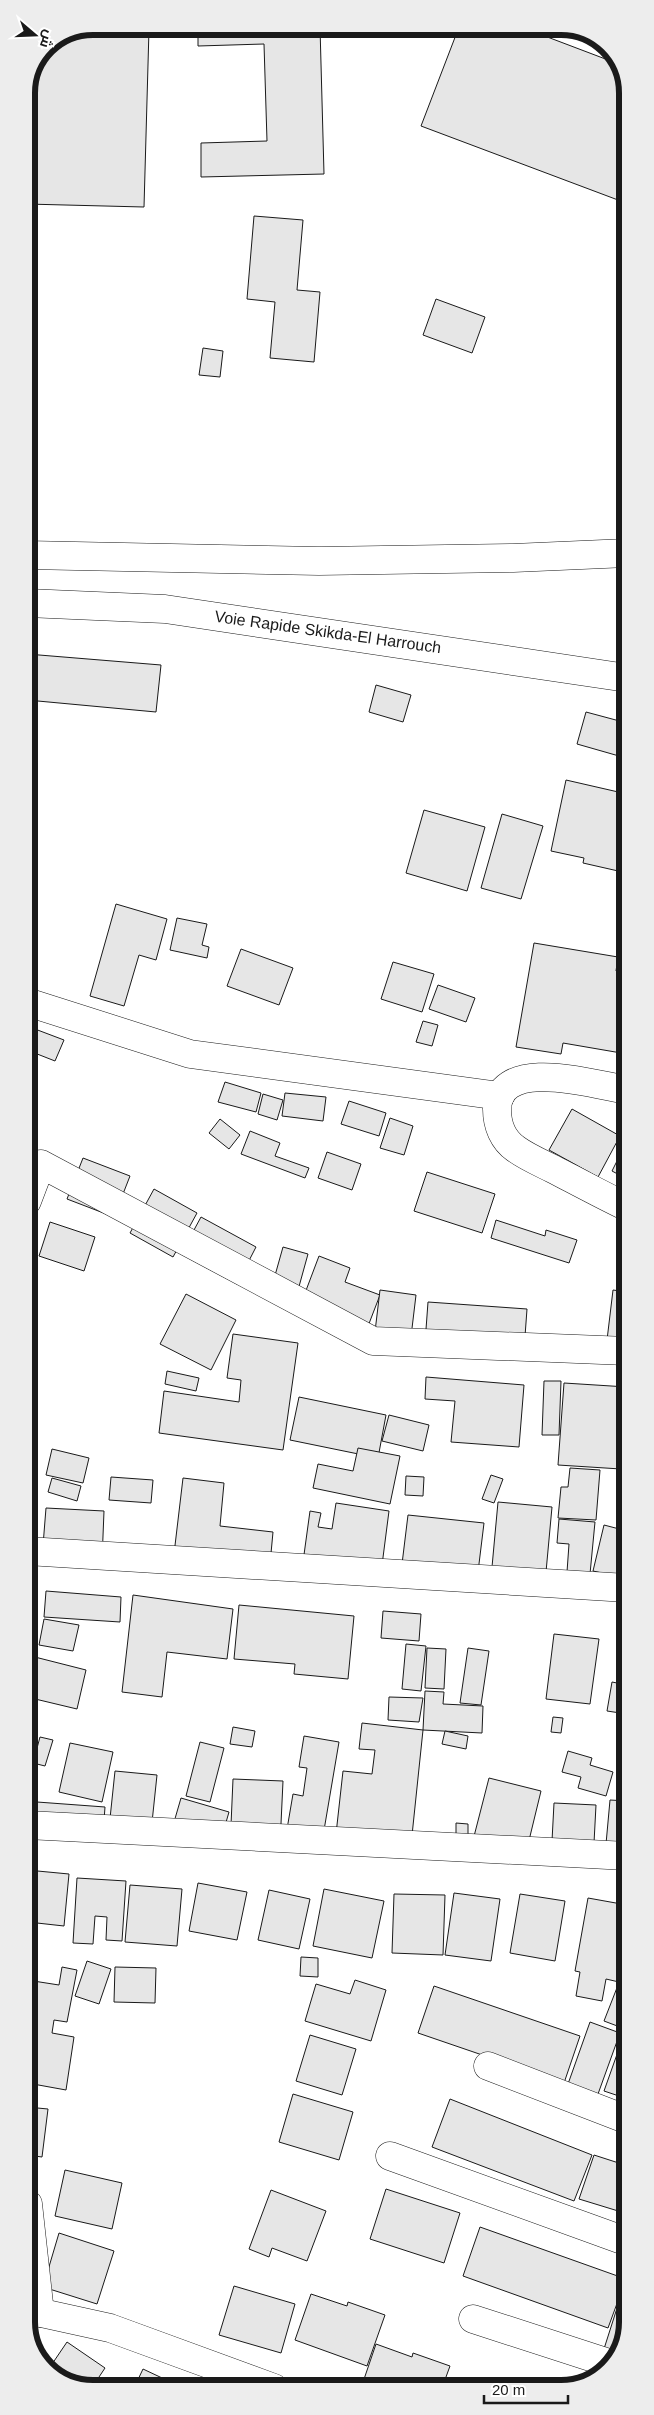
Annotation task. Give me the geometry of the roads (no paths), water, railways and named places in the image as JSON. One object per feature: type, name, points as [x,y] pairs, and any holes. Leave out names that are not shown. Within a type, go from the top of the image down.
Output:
[{"type":"main road","points":[[35,555],[319,561],[513,558],[619,552]]},
{"type":"main road","name":"Voie Rapide Skikda-El Harrouch","points":[[35,603],[165,609],[619,677]]},
{"type":"main road","points":[[35,1005],[190,1054],[500,1096]]},
{"type":"main road","points":[[619,1089],[540,1076],[522,1079],[506,1089],[500,1096],[498,1120],[501,1131],[516,1149],[619,1204]]},
{"type":"main road","points":[[35,1180],[41,1164],[373,1341],[619,1351]]},
{"type":"main road","points":[[35,1551],[619,1588]]},
{"type":"main road","points":[[35,1825],[619,1856]]},
{"type":"main road","points":[[488,2066],[619,2117]]},
{"type":"main road","points":[[390,2156],[619,2239]]},
{"type":"main road","points":[[35,2311],[110,2328],[252,2380]]},
{"type":"main road","points":[[474,2319],[604,2361]]}]
